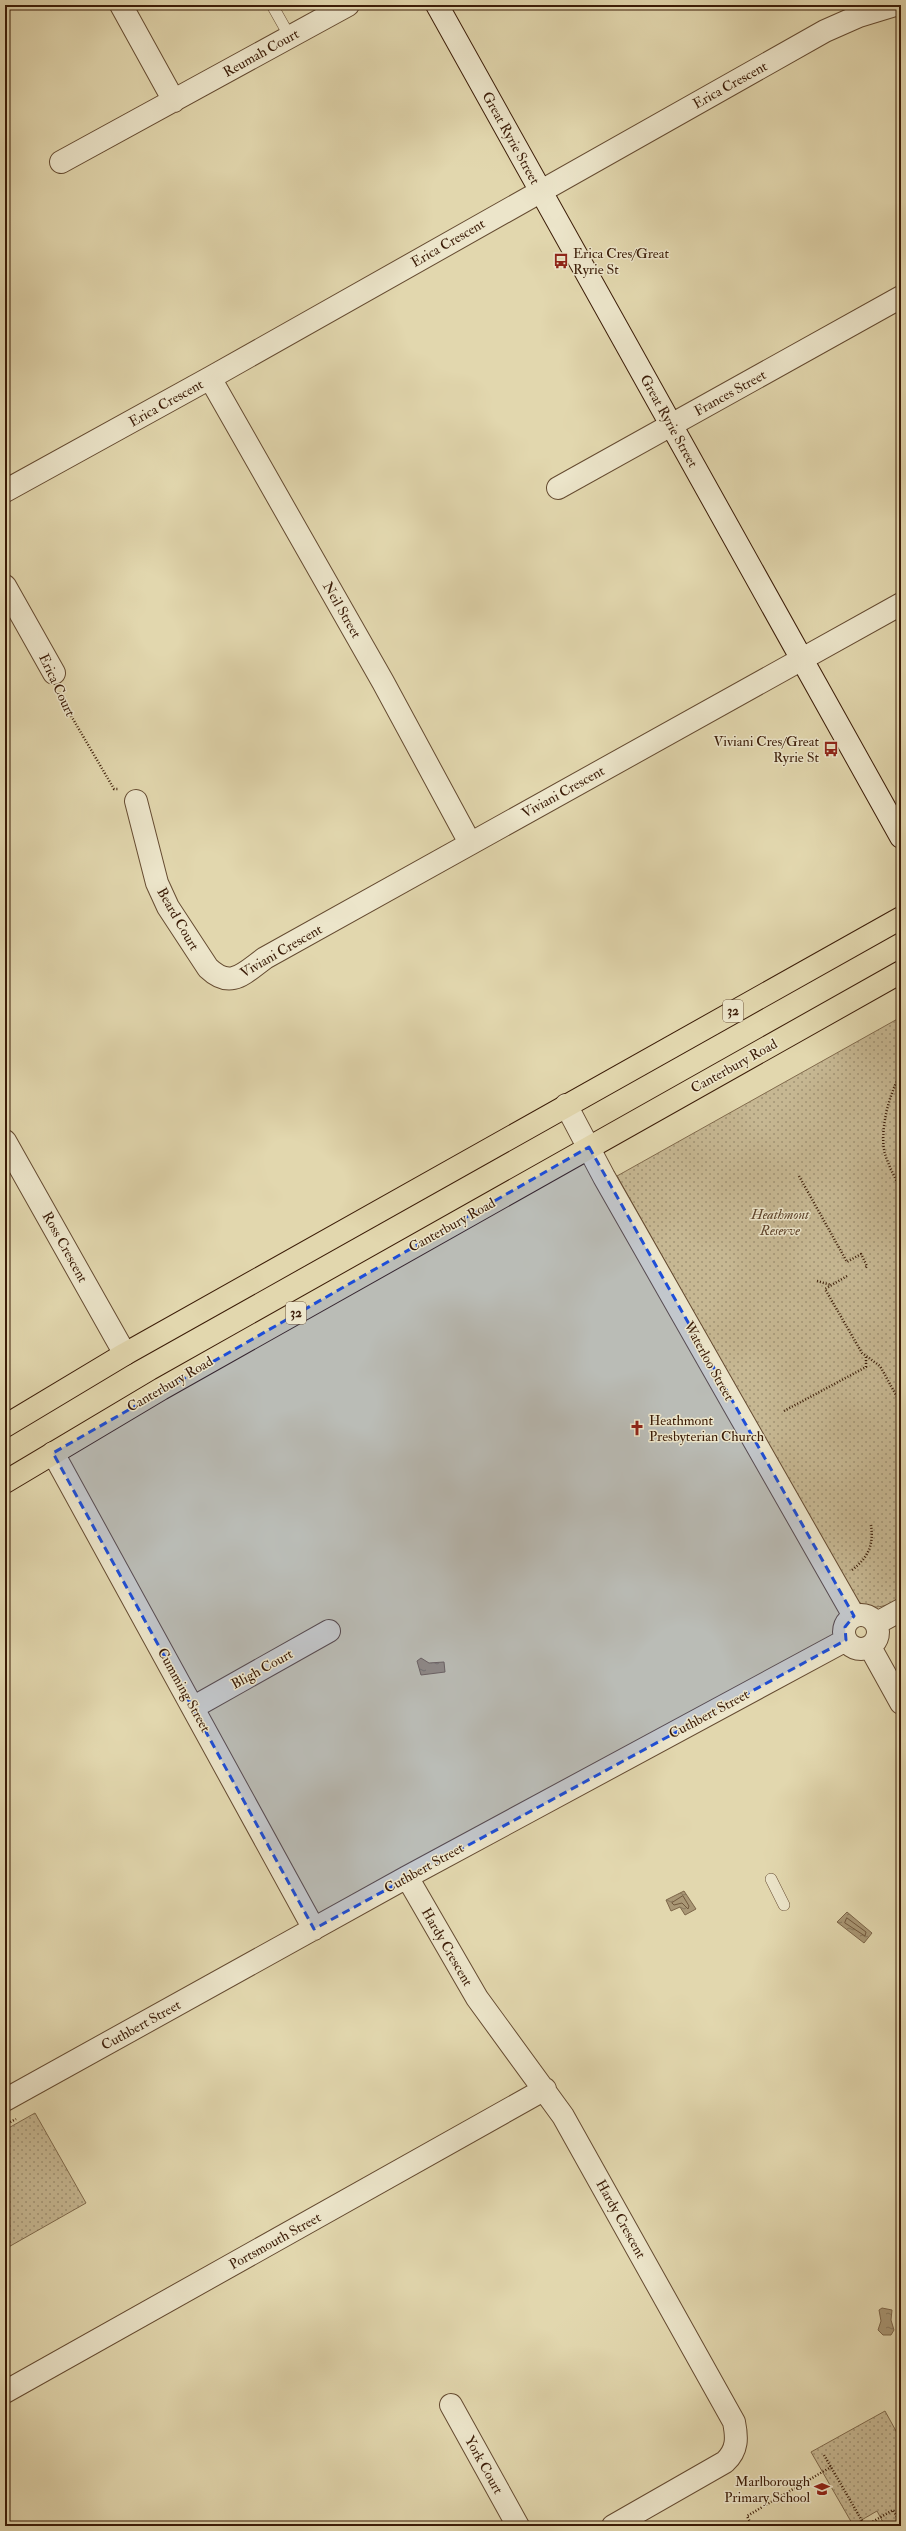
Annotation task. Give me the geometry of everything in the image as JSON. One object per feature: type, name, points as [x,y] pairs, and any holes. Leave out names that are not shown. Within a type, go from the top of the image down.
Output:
[{"type":"main road","name":"32","points":[[5,1426],[125,1354],[901,918]]},
{"type":"main road","name":"Canterbury Road","points":[[5,1482],[168,1385],[901,972]]},
{"type":"street","points":[[121,5],[174,101]]},
{"type":"street","name":"Reumah Court","points":[[60,162],[348,5]]},
{"type":"street","name":"Great Ryrie Street","points":[[437,5],[800,660],[901,837]]},
{"type":"street","name":"Erica Crescent","points":[[5,491],[210,378],[825,31],[859,16],[895,5]]},
{"type":"street","name":"Frances Street","points":[[558,488],[901,297]]},
{"type":"street","name":"Neil Street","points":[[210,378],[383,682],[470,843]]},
{"type":"street","name":"Erica Court","points":[[5,586],[54,673]]},
{"type":"street","name":"Viviani Crescent","points":[[226,980],[240,976],[265,958],[380,896],[470,843],[901,604]]},
{"type":"street","name":"Beard Court","points":[[131,795],[150,861],[168,906],[208,968],[226,980]]},
{"type":"street","name":"Waterloo Street","points":[[566,1105],[854,1616]]},
{"type":"street","name":"Ross Crescent","points":[[5,1141],[125,1354]]},
{"type":"street","name":"Cumming Street","points":[[53,1453],[194,1707],[314,1929]]},
{"type":"street","points":[[877,1623],[901,1610]]},
{"type":"street","points":[[866,1615],[877,1623],[878,1636],[870,1647],[856,1648],[846,1640],[845,1627],[854,1616],[866,1615]]},
{"type":"street","name":"Bligh Court","points":[[194,1707],[329,1631]]},
{"type":"street","name":"Cuthbert Street","points":[[5,2100],[408,1876],[846,1640]]},
{"type":"street","points":[[870,1647],[901,1703]]},
{"type":"street","name":"Hardy Crescent","points":[[408,1876],[469,1986],[545,2089],[563,2116],[734,2422],[736,2431],[734,2452],[725,2462],[613,2526]]},
{"type":"street","name":"Portsmouth Street","points":[[5,2392],[545,2089]]},
{"type":"street","name":"York Court","points":[[451,2405],[518,2526]]},
{"type":"lane","points":[[272,5],[290,37]]},
{"type":"lane","points":[[771,1879],[784,1905]]},
{"type":"path","name":"Erica Court","points":[[54,673],[63,702],[114,789],[131,795]]},
{"type":"path","points":[[901,1074],[889,1100],[884,1146],[887,1158],[901,1191]]},
{"type":"path","points":[[799,1176],[847,1262],[861,1254],[867,1266],[865,1269]]},
{"type":"path","points":[[847,1276],[825,1289],[851,1336],[866,1356],[880,1366],[901,1404]]},
{"type":"path","points":[[817,1281],[832,1285]]},
{"type":"path","points":[[784,1411],[866,1367],[866,1356]]},
{"type":"path","points":[[850,1573],[863,1562],[868,1554],[873,1537],[871,1525]]},
{"type":"path","points":[[824,2455],[865,2526],[893,2510],[901,2524]]},
{"type":"path","points":[[752,2526],[747,2516],[831,2467]]},
{"type":"highlighted area","points":[[589,1147],[854,1616],[845,1627],[846,1640],[314,1929],[53,1453]]},
{"type":"green space","name":"Heathmont Reserve","points":[[901,1017],[901,1598],[884,1606],[873,1607],[862,1604],[856,1600],[617,1176]]},
{"type":"green space","points":[[35,2113],[86,2203],[5,2249],[5,2130]]},
{"type":"green space","points":[[885,2411],[901,2440],[901,2526],[885,2526],[877,2511],[853,2525],[811,2452]]},
{"type":"water","points":[[421,1658],[429,1663],[444,1662],[445,1672],[421,1675],[417,1661]]},
{"type":"water","points":[[684,1891],[696,1909],[685,1915],[680,1907],[671,1911],[666,1900]]},
{"type":"water","points":[[847,1912],[872,1933],[864,1943],[837,1922]]},
{"type":"water","points":[[882,2308],[892,2310],[891,2320],[894,2330],[891,2335],[883,2335],[878,2330],[881,2321],[879,2310]]},
{"type":"place","name":"Erica Cres/Great Ryrie St","points":[[561,261]]},
{"type":"place","name":"Viviani Cres/Great Ryrie St","points":[[831,749]]},
{"type":"place","name":"Heathmont Presbyterian Church","points":[[637,1428]]},
{"type":"place","name":"Marlborough Primary School","points":[[822,2489]]}]
